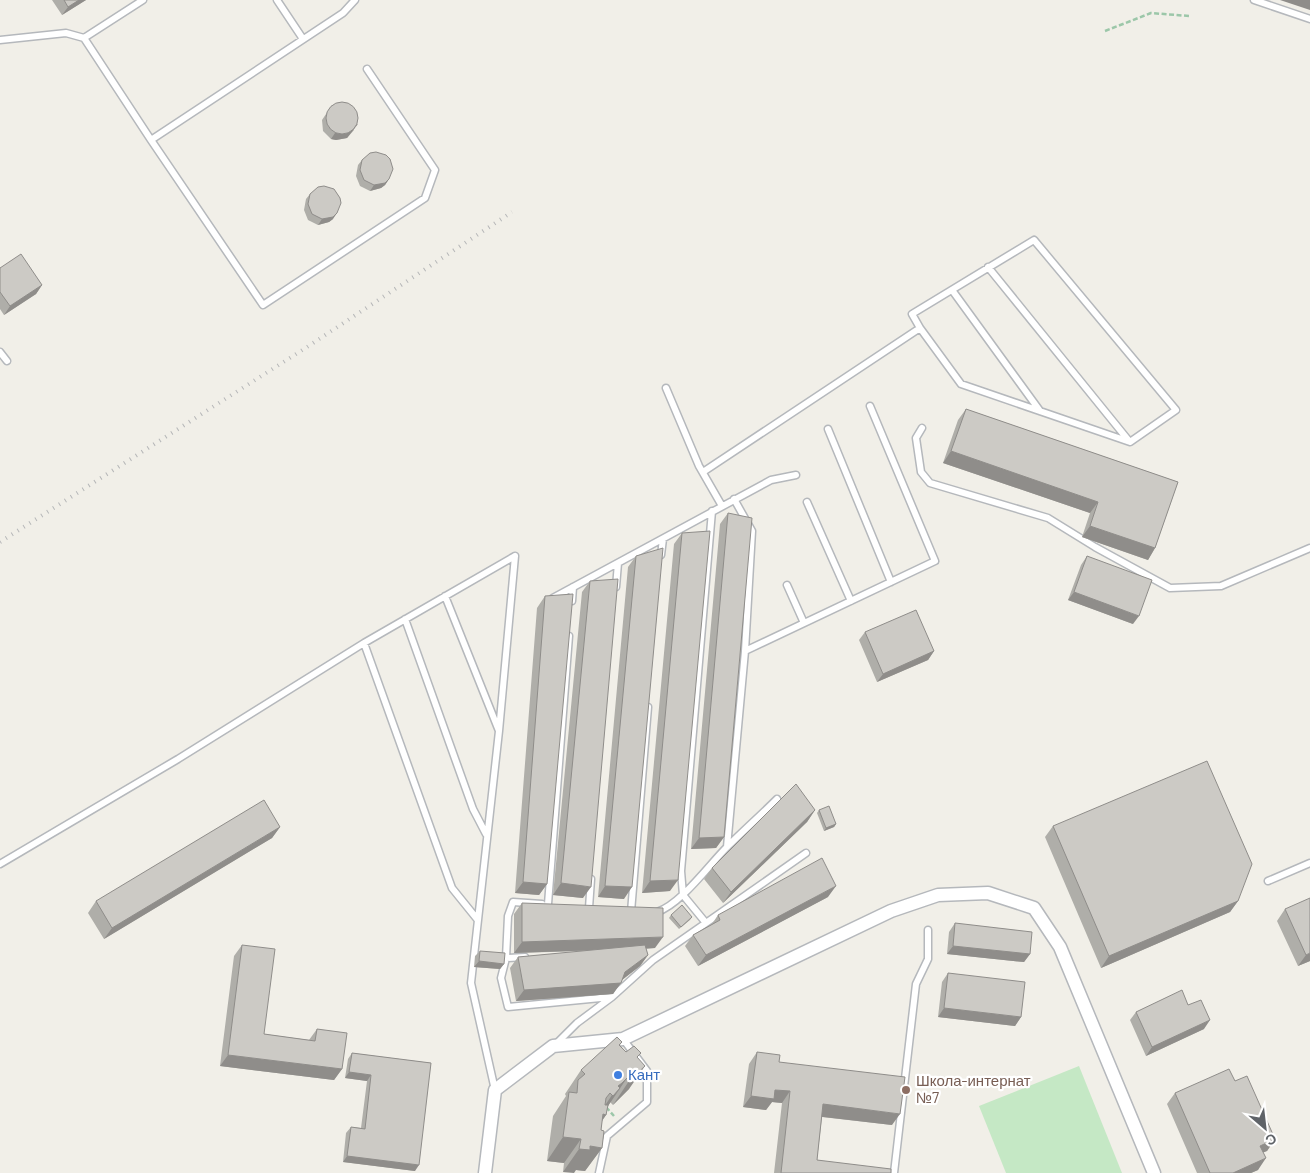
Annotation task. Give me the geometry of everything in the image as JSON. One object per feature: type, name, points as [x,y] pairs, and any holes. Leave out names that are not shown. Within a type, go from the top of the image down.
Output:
[{"type":"street","points":[[485,1173],[494,1090],[554,1046],[623,1039],[891,911],[938,895],[988,893],[1034,908],[1060,947],[1154,1173]]},
{"type":"lane","points":[[84,38],[143,0]]},
{"type":"lane","points":[[277,0],[303,39]]},
{"type":"lane","points":[[151,140],[343,13],[354,0]]},
{"type":"lane","points":[[1254,0],[1310,19]]},
{"type":"lane","points":[[0,40],[66,33],[84,38],[263,305],[425,198],[435,170],[367,69]]},
{"type":"lane","points":[[1034,240],[1176,410],[1130,442],[961,384],[912,314],[1034,240]]},
{"type":"lane","points":[[988,267],[1130,442]]},
{"type":"lane","points":[[952,290],[1040,412]]},
{"type":"lane","points":[[703,472],[920,328]]},
{"type":"lane","points":[[0,352],[7,361]]},
{"type":"lane","points":[[666,388],[703,472],[722,506]]},
{"type":"lane","points":[[745,650],[935,561],[870,406]]},
{"type":"lane","points":[[828,428],[891,582]]},
{"type":"lane","points":[[922,428],[916,438],[921,472],[930,483],[1048,518],[1095,547],[1170,588],[1221,586],[1310,548]]},
{"type":"lane","points":[[553,598],[771,480],[796,475]]},
{"type":"lane","points":[[728,846],[737,759],[752,531],[734,499]]},
{"type":"lane","points":[[807,502],[851,601]]},
{"type":"lane","points":[[706,923],[682,895],[681,871],[712,511]]},
{"type":"lane","points":[[661,558],[662,538]]},
{"type":"lane","points":[[0,864],[178,759],[364,643],[515,556],[499,731],[471,982],[494,1090]]},
{"type":"lane","points":[[616,592],[618,563]]},
{"type":"lane","points":[[787,585],[804,623]]},
{"type":"lane","points":[[571,607],[573,588]]},
{"type":"lane","points":[[445,596],[499,731]]},
{"type":"lane","points":[[405,619],[473,809],[487,835]]},
{"type":"lane","points":[[548,904],[570,627]]},
{"type":"lane","points":[[364,643],[452,888],[477,919]]},
{"type":"lane","points":[[622,911],[635,912],[649,696]]},
{"type":"lane","points":[[653,913],[667,909],[777,799]]},
{"type":"lane","points":[[554,1046],[576,1023],[612,997],[653,960],[806,853]]},
{"type":"lane","points":[[1268,881],[1310,863]]},
{"type":"lane","points":[[589,908],[592,868]]},
{"type":"lane","points":[[556,905],[513,902],[508,916],[506,958],[501,978],[508,1006],[612,997]]},
{"type":"lane","points":[[580,907],[597,908]]},
{"type":"lane","points":[[894,1173],[916,984],[928,959],[928,930]]},
{"type":"lane","points":[[646,955],[653,960]]},
{"type":"lane","points":[[506,958],[534,956]]},
{"type":"lane","points":[[599,1173],[607,1136],[647,1102],[647,1071],[623,1039]]},
{"type":"path","points":[[1105,31],[1151,13],[1189,16]]},
{"type":"green space","points":[[1079,1066],[1122,1173],[1006,1173],[979,1106]]},
{"type":"building","points":[[64,0],[79,0],[68,7]]},
{"type":"building","points":[[342,102],[348,103],[353,107],[357,112],[357,124],[353,129],[348,133],[342,134],[336,133],[331,129],[327,124],[326,118],[327,112],[331,107],[336,103]]},
{"type":"building","points":[[376,152],[386,155],[390,159],[393,169],[385,183],[374,185],[364,180],[360,170],[362,160],[370,153]]},
{"type":"building","points":[[324,186],[334,189],[341,203],[333,217],[322,219],[312,214],[308,204],[310,194],[318,187]]},
{"type":"building","points":[[21,254],[42,285],[10,306],[0,292],[0,268]]},
{"type":"building","points":[[966,409],[1178,482],[1155,548],[1090,526],[1098,502],[951,451]]},
{"type":"building","points":[[728,513],[752,518],[724,837],[699,838]]},
{"type":"building","points":[[710,531],[678,880],[650,881],[682,533]]},
{"type":"building","points":[[663,548],[632,887],[605,886],[636,556]]},
{"type":"building","points":[[1087,556],[1152,580],[1139,616],[1074,592]]},
{"type":"building","points":[[618,579],[591,887],[561,883],[590,581]]},
{"type":"building","points":[[573,594],[547,884],[523,882],[545,596]]},
{"type":"building","points":[[916,610],[934,651],[883,674],[865,632]]},
{"type":"building","points":[[1207,761],[1252,864],[1238,901],[1109,956],[1053,826]]},
{"type":"building","points":[[796,784],[815,810],[731,892],[712,868]]},
{"type":"building","points":[[264,800],[280,827],[112,928],[96,901]]},
{"type":"building","points":[[829,806],[836,824],[826,828],[819,810]]},
{"type":"building","points":[[822,858],[836,886],[706,955],[693,935],[720,920],[718,915]]},
{"type":"building","points":[[1310,898],[1310,953],[1306,955],[1285,909]]},
{"type":"building","points":[[522,903],[663,908],[663,937],[522,942]]},
{"type":"building","points":[[682,905],[692,917],[681,927],[671,915]]},
{"type":"building","points":[[955,923],[1032,932],[1030,954],[953,946]]},
{"type":"building","points":[[242,945],[275,949],[264,1034],[315,1041],[317,1029],[347,1033],[342,1069],[228,1055]]},
{"type":"building","points":[[645,945],[648,955],[625,972],[621,983],[524,990],[518,957]]},
{"type":"building","points":[[480,951],[505,953],[504,964],[479,961]]},
{"type":"building","points":[[948,973],[1025,982],[1021,1017],[944,1008]]},
{"type":"building","points":[[1182,990],[1188,1005],[1201,1000],[1210,1020],[1152,1047],[1136,1012]]},
{"type":"building","points":[[617,1037],[622,1042],[619,1045],[626,1052],[634,1046],[641,1053],[637,1057],[645,1066],[629,1081],[627,1078],[618,1086],[620,1088],[613,1096],[610,1093],[606,1098],[605,1105],[608,1105],[606,1115],[603,1114],[601,1130],[604,1131],[602,1148],[590,1146],[590,1150],[579,1149],[581,1139],[563,1137],[569,1092],[577,1093],[578,1080],[585,1074],[581,1070]]},
{"type":"building","points":[[757,1052],[780,1055],[779,1062],[905,1077],[900,1114],[823,1104],[817,1160],[891,1169],[891,1173],[781,1173],[790,1091],[775,1090],[774,1099],[751,1096]]},
{"type":"building","points":[[352,1053],[431,1063],[419,1165],[347,1156],[351,1127],[365,1129],[371,1075],[349,1072]]},
{"type":"building","points":[[1229,1069],[1235,1081],[1247,1076],[1275,1139],[1260,1146],[1266,1158],[1233,1173],[1210,1173],[1175,1093]]},
{"type":"railway","points":[[0,542],[304,349],[512,212]]},
{"type":"place","name":"Кант","points":[[618,1075]]},
{"type":"place","name":"Школа-интернат №7","points":[[906,1090]]}]
